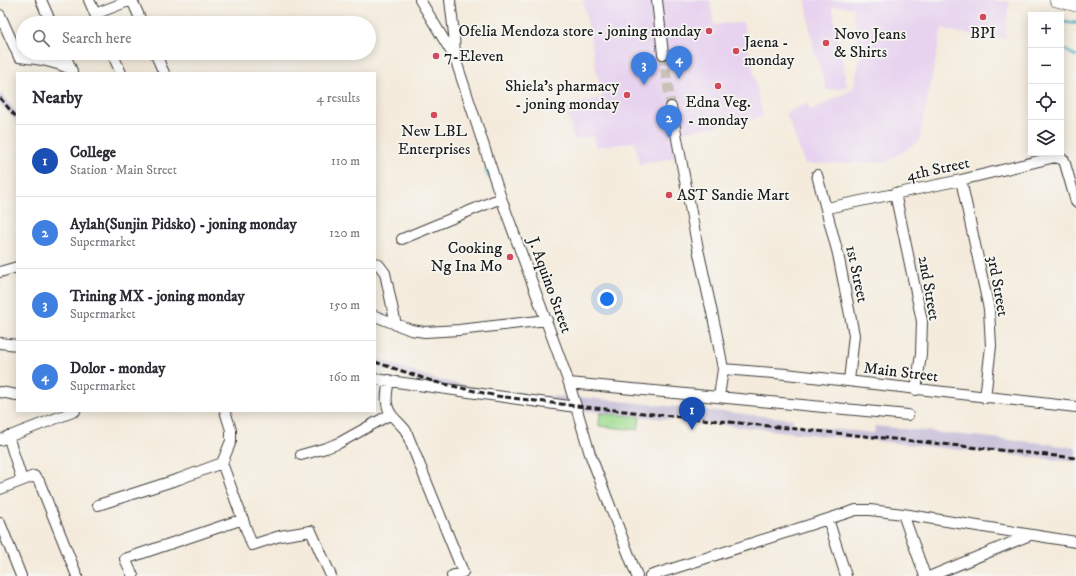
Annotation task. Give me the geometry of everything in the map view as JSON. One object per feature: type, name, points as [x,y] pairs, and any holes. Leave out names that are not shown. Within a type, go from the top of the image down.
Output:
[{"type":"main road","points":[[1056,0],[1075,4]]},
{"type":"street","points":[[41,0],[48,16]]},
{"type":"street","points":[[89,0],[96,16]]},
{"type":"street","points":[[101,16],[131,0],[139,16]]},
{"type":"street","points":[[420,0],[454,58]]},
{"type":"street","name":"J. Aquino Street","points":[[450,0],[454,34],[454,58],[501,198],[569,383],[590,454],[637,576]]},
{"type":"street","points":[[657,0],[662,54]]},
{"type":"street","points":[[0,15],[16,50]]},
{"type":"street","points":[[43,60],[59,63],[72,71]]},
{"type":"street","points":[[67,60],[72,71]]},
{"type":"street","points":[[115,60],[121,72]]},
{"type":"street","points":[[158,60],[164,72]]},
{"type":"street","points":[[671,107],[723,369],[719,397]]},
{"type":"street","name":"4th Street","points":[[827,208],[962,180],[1055,157],[1064,160],[1076,202]]},
{"type":"street","name":"1st Street","points":[[817,175],[838,254],[854,335],[849,381]]},
{"type":"street","name":"3rd Street","points":[[962,180],[989,309],[990,346],[985,398]]},
{"type":"street","name":"2nd Street","points":[[895,193],[922,321],[921,354],[916,390]]},
{"type":"street","points":[[402,239],[501,198]]},
{"type":"street","points":[[376,264],[379,265],[385,274],[396,325]]},
{"type":"street","points":[[0,272],[16,266]]},
{"type":"street","points":[[376,316],[411,330],[425,332],[459,330],[547,320]]},
{"type":"street","points":[[0,343],[16,345]]},
{"type":"street","name":"Main Street","points":[[723,369],[849,381],[985,398],[1076,407]]},
{"type":"street","points":[[376,379],[576,407]]},
{"type":"street","points":[[389,380],[386,400],[391,414],[406,431],[463,572],[452,576]]},
{"type":"street","points":[[569,383],[908,415]]},
{"type":"street","points":[[0,392],[16,395]]},
{"type":"street","points":[[22,480],[4,438],[72,412]]},
{"type":"street","points":[[225,412],[231,430],[231,441],[222,463],[252,544],[280,536],[312,531],[331,576]]},
{"type":"street","points":[[301,456],[339,443],[391,414]]},
{"type":"street","points":[[98,505],[179,479],[222,463]]},
{"type":"street","points":[[0,488],[34,476],[39,481],[77,576]]},
{"type":"street","points":[[650,576],[856,510],[904,514],[1076,542]]},
{"type":"street","points":[[904,514],[925,576]]},
{"type":"street","points":[[133,576],[125,559],[242,519]]},
{"type":"street","points":[[828,519],[846,576]]},
{"type":"street","points":[[0,523],[21,576]]},
{"type":"street","points":[[931,576],[1031,534]]},
{"type":"shaded area","points":[[583,0],[710,0],[714,25],[743,22],[763,117],[671,134],[676,157],[639,165],[635,142],[596,147],[594,136],[574,140],[565,106],[602,98]]},
{"type":"shaded area","points":[[806,0],[991,0],[1009,2],[1005,39],[956,32],[942,28],[919,141],[887,162],[805,164],[786,113],[807,103],[811,111],[853,89],[864,42],[857,40],[853,7],[832,6],[847,87],[827,90],[813,48]]},
{"type":"shaded area","points":[[0,93],[16,112],[16,122],[0,103]]},
{"type":"shaded area","points":[[376,358],[435,379],[497,392],[526,396],[580,397],[793,419],[793,425],[874,433],[875,426],[1041,443],[1076,448],[1076,462],[579,410],[433,386],[376,366]]},
{"type":"green space","points":[[600,413],[640,417],[638,430],[599,426]]},
{"type":"waterway","points":[[1064,22],[1076,23]]},
{"type":"waterway","points":[[1064,50],[1076,56]]},
{"type":"waterway","points":[[486,170],[489,177]]},
{"type":"tunnel","points":[[663,54],[671,107]]},
{"type":"railway","points":[[0,98],[16,117]]},
{"type":"railway","points":[[376,362],[435,382],[497,396],[576,406],[1076,458]]},
{"type":"place","name":"BPI","points":[[983,17]]},
{"type":"place","name":"Ofelia Mendoza store - joning monday","points":[[709,31]]},
{"type":"place","name":"Novo Jeans & Shirts","points":[[826,43]]},
{"type":"place","name":"Jaena - monday","points":[[736,51]]},
{"type":"place","name":"7-Eleven","points":[[436,56]]},
{"type":"place","name":"Dolor - monday","points":[[679,79]]},
{"type":"place","name":"Trining MX - joning monday","points":[[644,85]]},
{"type":"place","name":"Edna Veg. - monday","points":[[718,86]]},
{"type":"place","name":"Shiela's pharmacy - joning monday","points":[[627,95]]},
{"type":"place","name":"New LBL Enterprises","points":[[434,115]]},
{"type":"place","name":"Aylah(Sunjin Pidsko) - joning monday","points":[[669,138]]},
{"type":"place","name":"AST Sandie Mart","points":[[669,195]]},
{"type":"place","name":"Cooking Ng Ina Mo","points":[[510,257]]},
{"type":"place","name":"College","points":[[692,430]]}]
